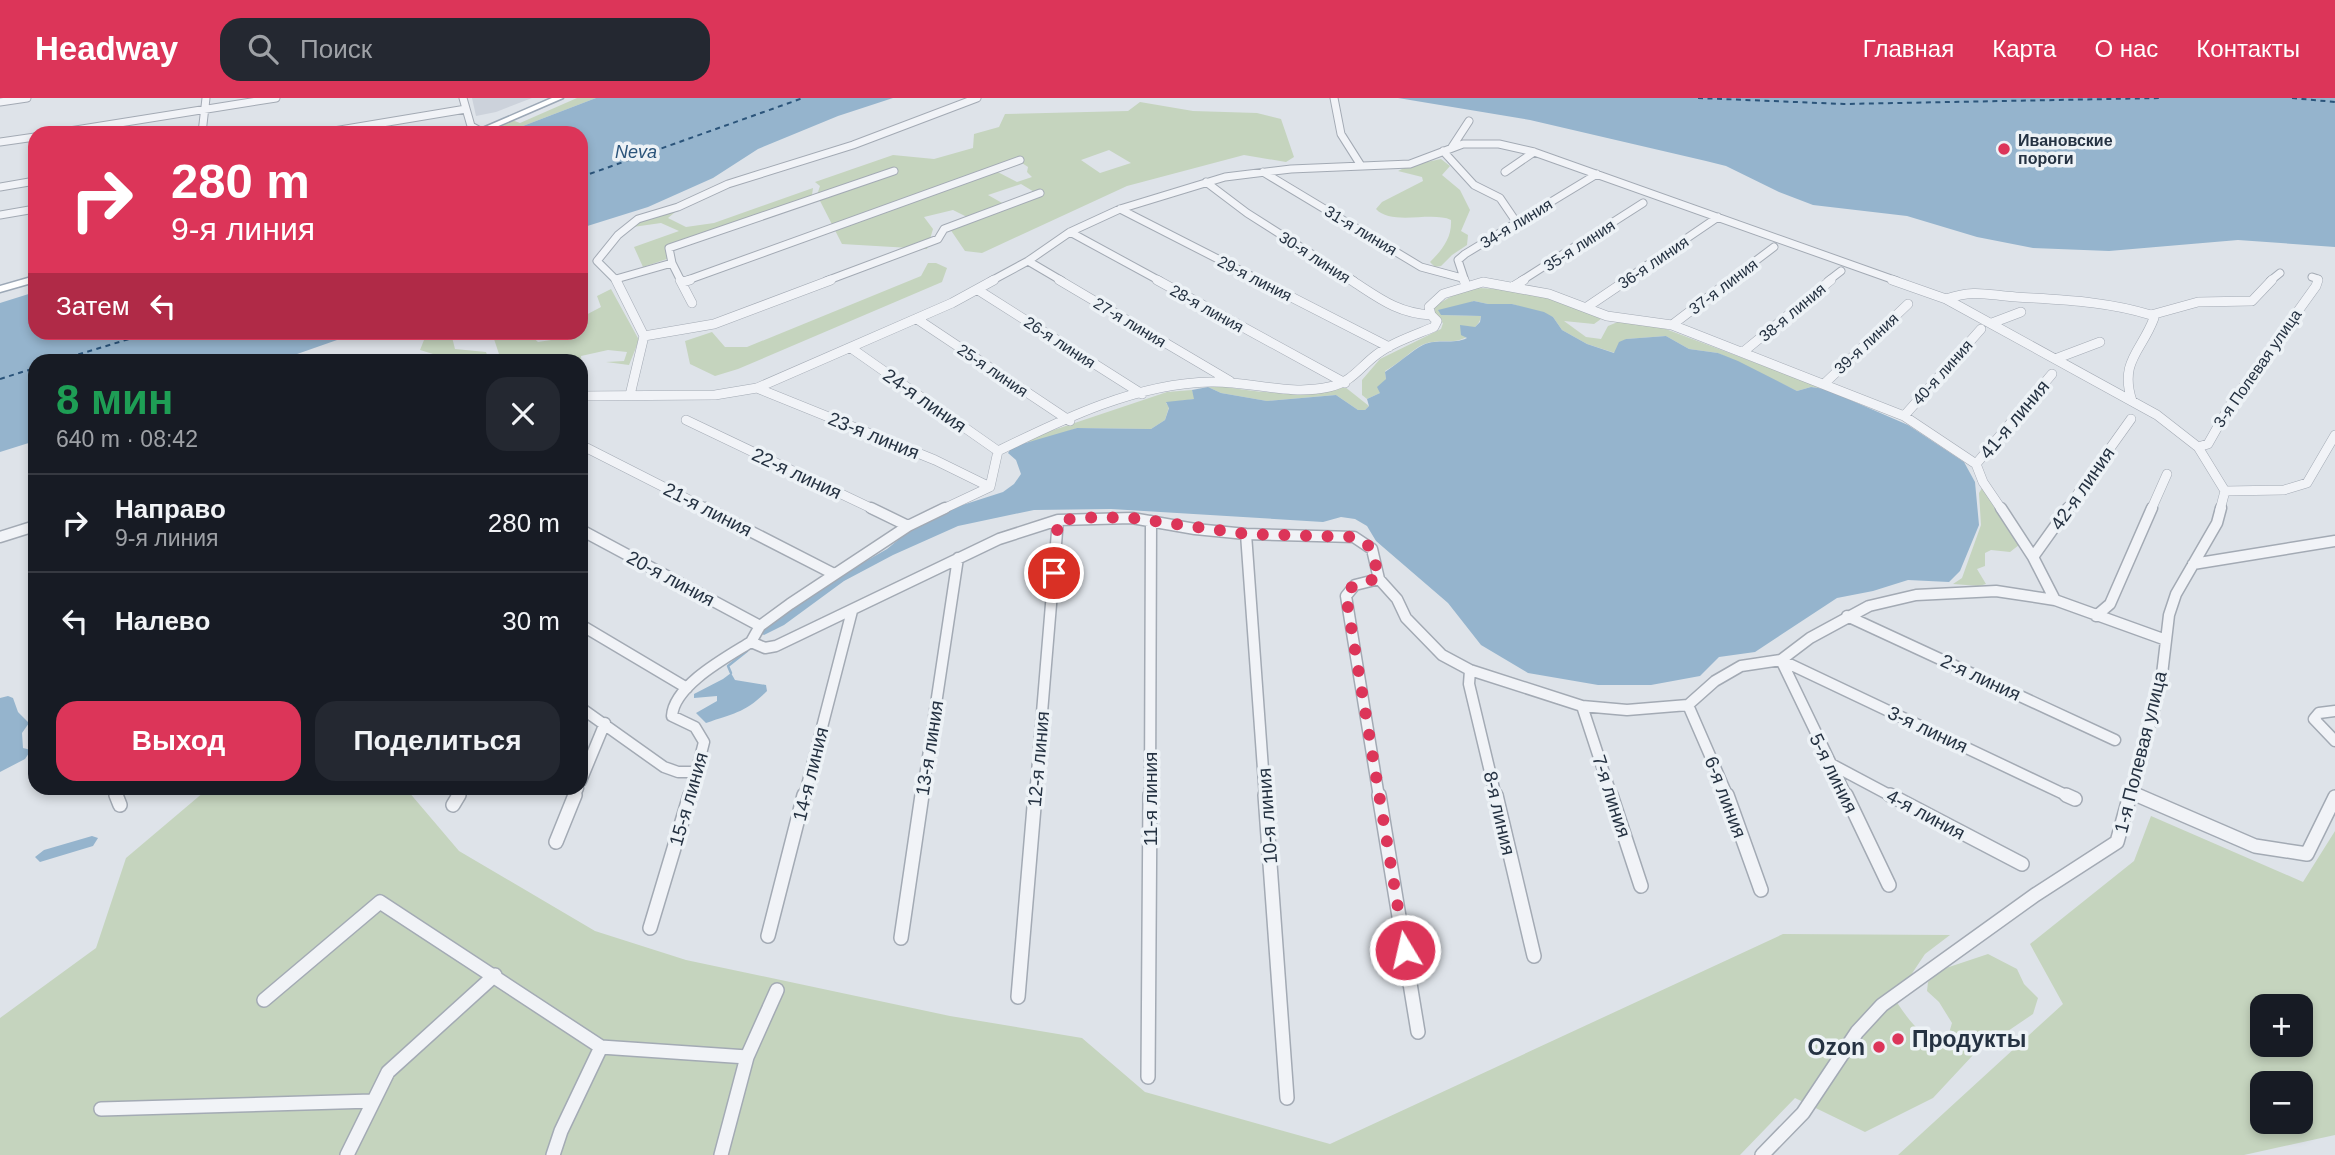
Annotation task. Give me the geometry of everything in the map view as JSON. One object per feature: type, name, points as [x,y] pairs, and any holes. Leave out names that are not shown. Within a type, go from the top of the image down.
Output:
[{"type":"main road","points":[[491,126],[559,98]]},
{"type":"main road","points":[[0,289],[28,281]]},
{"type":"street","points":[[0,102],[27,98]]},
{"type":"street","points":[[203,126],[206,98]]},
{"type":"street","points":[[100,126],[276,98]]},
{"type":"street","points":[[463,98],[472,126]]},
{"type":"street","points":[[630,395],[644,336],[616,279],[597,261],[618,235],[638,219],[678,206],[728,184],[853,145],[977,98]]},
{"type":"street","points":[[1334,98],[1335,113],[1346,146],[1360,164]]},
{"type":"street","points":[[364,126],[466,109]]},
{"type":"street","points":[[1452,146],[1469,121]]},
{"type":"street","points":[[0,142],[28,138]]},
{"type":"street","points":[[588,396],[715,395],[757,388],[978,290],[1028,261],[1070,232],[1120,209],[1206,182],[1263,172],[1360,164],[1410,164],[1452,146],[1500,144],[1597,173],[1946,299],[2157,415],[2199,447],[2225,491],[2284,490],[2307,483],[2335,435]]},
{"type":"street","points":[[1443,151],[1474,185],[1500,198],[1517,223]]},
{"type":"street","points":[[1505,172],[1534,152]]},
{"type":"street","points":[[683,282],[1020,160]]},
{"type":"street","points":[[692,303],[672,262],[669,248],[894,171]]},
{"type":"street","name":"31-я линия","points":[[1263,172],[1421,267],[1464,282]]},
{"type":"street","name":"34-я линия","points":[[1464,282],[1458,260],[1465,254],[1597,173]]},
{"type":"street","points":[[0,187],[28,182]]},
{"type":"street","name":"30-я линия","points":[[1206,182],[1247,213],[1395,308],[1410,314],[1431,315]]},
{"type":"street","points":[[644,336],[714,324],[938,239],[944,229],[1040,193]]},
{"type":"street","name":"35-я линия","points":[[1514,286],[1643,203]]},
{"type":"street","name":"29-я линия","points":[[1120,209],[1389,347]]},
{"type":"street","points":[[0,215],[28,210]]},
{"type":"street","name":"36-я линия","points":[[1587,307],[1718,217]]},
{"type":"street","name":"28-я линия","points":[[1070,232],[1345,383]]},
{"type":"street","name":"37-я линия","points":[[1672,326],[1774,247]]},
{"type":"street","name":"27-я линия","points":[[1028,261],[1232,383]]},
{"type":"street","points":[[616,279],[672,262]]},
{"type":"street","name":"38-я линия","points":[[1743,352],[1841,271]]},
{"type":"street","points":[[1946,299],[1967,292],[2009,297],[2062,298],[2121,306],[2151,315],[2198,302],[2252,301],[2280,272]]},
{"type":"street","name":"3-я Полевая улица","points":[[2199,447],[2208,444],[2229,407],[2314,281]]},
{"type":"street","points":[[2055,600],[2034,557],[1983,482],[1976,464],[1903,416],[1825,383],[1672,326],[1607,316],[1549,294],[1514,286],[1464,282],[1443,294],[1429,307],[1431,315],[1437,321],[1434,327],[1389,347],[1345,383],[1326,387],[1273,389],[1232,383],[1174,386],[1142,394],[1033,433],[998,451],[990,487],[908,526],[760,626],[751,642],[765,648],[776,646],[999,538],[1058,520],[1098,517],[1246,534],[1354,537],[1365,542],[1372,550],[1379,579],[1426,641],[1442,655],[1470,670],[1582,706],[1627,710],[1688,705],[1715,681],[1741,666],[1781,660],[1847,616],[1869,606],[1916,595],[1996,591],[2055,600],[2166,640]]},
{"type":"street","name":"26-я линия","points":[[978,290],[1142,394]]},
{"type":"street","name":"39-я линия","points":[[1825,383],[1908,304]]},
{"type":"street","points":[[1992,323],[2021,312]]},
{"type":"street","points":[[2132,401],[2125,377],[2127,367],[2151,326],[2154,318],[2151,315]]},
{"type":"street","name":"25-я линия","points":[[917,319],[1070,421]]},
{"type":"street","name":"40-я линия","points":[[1903,416],[1981,329]]},
{"type":"street","points":[[2055,359],[2101,342]]},
{"type":"street","name":"24-я линия","points":[[851,348],[998,451]]},
{"type":"street","name":"41-я линия","points":[[1976,464],[2052,374]]},
{"type":"street","name":"23-я линия","points":[[757,388],[935,460],[990,487]]},
{"type":"street","name":"42-я линия","points":[[2034,557],[2131,419]]},
{"type":"street","name":"22-я линия","points":[[686,420],[908,526]]},
{"type":"street","name":"21-я линия","points":[[588,449],[834,574]]},
{"type":"street","points":[[2096,616],[2110,604],[2167,474]]},
{"type":"street","name":"1-я Полевая улица","points":[[1762,1155],[1803,1113],[1857,1032],[1882,1005],[2035,895],[2117,842],[2161,683],[2169,615],[2176,594],[2217,523],[2225,491]]},
{"type":"street","name":"12-я линия","points":[[1018,997],[1058,520]]},
{"type":"street","name":"11-я линия","points":[[1149,1077],[1151,521]]},
{"type":"street","points":[[0,537],[28,528]]},
{"type":"street","name":"20-я линия","points":[[588,534],[760,626]]},
{"type":"street","name":"10-я линия","points":[[1246,534],[1287,1098]]},
{"type":"street","points":[[2193,564],[2335,541]]},
{"type":"street","name":"13-я линия","points":[[901,938],[958,558]]},
{"type":"street","points":[[1379,579],[1358,582],[1349,588],[1346,596],[1418,1031]]},
{"type":"street","name":"14-я линия","points":[[768,936],[852,611]]},
{"type":"street","name":"2-я линия","points":[[1847,616],[2115,740]]},
{"type":"street","points":[[588,629],[687,688]]},
{"type":"street","name":"15-я линия","points":[[650,928],[705,740],[698,729],[672,716],[670,710],[673,701],[751,642]]},
{"type":"street","name":"5-я линия","points":[[1781,660],[1889,885]]},
{"type":"street","name":"3-я линия","points":[[1781,660],[2075,799]]},
{"type":"street","name":"8-я линия","points":[[1470,670],[1469,684],[1534,956]]},
{"type":"street","name":"6-я линия","points":[[1688,705],[1727,795],[1761,890]]},
{"type":"street","name":"7-я линия","points":[[1582,706],[1641,886]]},
{"type":"street","points":[[2335,711],[2319,713],[2314,719],[2335,741]]},
{"type":"street","points":[[588,712],[664,767],[678,772],[696,772]]},
{"type":"street","points":[[588,764],[605,723]]},
{"type":"street","name":"4-я линия","points":[[1831,764],[2022,864]]},
{"type":"street","points":[[2132,793],[2255,846],[2307,854],[2335,797]]},
{"type":"street","points":[[116,795],[120,805]]},
{"type":"street","points":[[453,805],[459,795]]},
{"type":"street","points":[[556,842],[575,795]]},
{"type":"street","points":[[264,1000],[380,902],[601,1047],[747,1057]]},
{"type":"street","points":[[347,1155],[388,1072],[495,975]]},
{"type":"street","points":[[721,1155],[747,1057],[777,990]]},
{"type":"street","points":[[553,1155],[561,1131],[601,1047]]},
{"type":"street","points":[[101,1109],[372,1101]]},
{"type":"shaded area","points":[[472,98],[532,98],[496,112],[476,116]]},
{"type":"green space","points":[[577,98],[596,98],[523,126],[497,126],[512,120],[520,123]]},
{"type":"green space","points":[[1140,102],[1193,111],[1257,113],[1281,119],[1294,157],[1286,162],[1244,155],[1127,186],[982,253],[965,251],[950,229],[967,217],[953,210],[924,217],[933,229],[927,249],[842,244],[817,195],[820,186],[815,182],[893,155],[934,159],[973,148],[974,134],[999,127],[1005,114],[1128,111]],"holes":[[[1109,150],[1131,163],[1100,173],[1081,160]],[[1016,159],[1028,167],[1027,172],[1032,177],[1017,182],[990,168]],[[1021,184],[1041,196],[1011,208],[988,195]]]},
{"type":"green space","points":[[1441,159],[1450,166],[1442,175],[1460,190],[1470,210],[1461,231],[1468,235],[1467,245],[1441,266],[1435,267],[1430,262],[1445,243],[1451,220],[1391,217],[1376,209],[1382,202],[1423,181],[1422,177],[1398,171],[1408,166]]},
{"type":"green space","points":[[813,188],[812,195],[666,247],[667,259],[643,267],[634,247],[679,231],[661,223],[633,227],[642,220],[680,208],[668,218],[686,227],[714,223]]},
{"type":"green space","points":[[928,263],[947,268],[942,282],[738,369],[715,376],[690,364],[685,341],[712,332],[725,347],[747,347],[921,276]]},
{"type":"green space","points":[[1477,288],[1540,296],[1586,311],[1601,319],[1594,324],[1564,321],[1586,337],[1601,339],[1608,326],[1620,321],[1663,328],[1825,389],[1811,387],[1797,391],[1718,353],[1689,349],[1666,336],[1626,339],[1615,353],[1587,344],[1562,330],[1553,317],[1512,304],[1474,301],[1441,315],[1481,316],[1468,336],[1456,341],[1422,345],[1385,371],[1386,379],[1380,393],[1367,399],[1362,395],[1362,380],[1380,359],[1441,329],[1443,323],[1435,317],[1433,307],[1459,292]]},
{"type":"green space","points":[[611,289],[639,340],[629,365],[606,362],[624,361],[627,352],[608,350],[588,354],[499,354],[494,340],[588,340],[588,314],[601,307],[597,296]]},
{"type":"green space","points":[[424,340],[453,340],[455,349],[487,354],[433,354],[420,350]]},
{"type":"green space","points":[[1216,385],[1280,393],[1345,387],[1369,406],[1365,410],[1358,410],[1336,395],[1267,401],[1221,393],[1208,387]]},
{"type":"green space","points":[[1192,390],[1195,399],[1166,403],[1169,407],[1165,420],[1151,429],[1077,428],[1047,439],[1029,442],[1027,439],[1167,392]]},
{"type":"green space","points":[[1982,488],[2019,545],[2010,552],[1991,550],[1985,553],[1985,566],[1977,569],[1986,584],[1953,584],[1962,578],[1981,525],[1979,493]]},
{"type":"green space","points":[[200,795],[411,795],[459,851],[595,931],[686,960],[950,1016],[1082,1038],[1145,1092],[1330,1144],[1783,934],[1950,935],[1925,954],[1911,975],[1890,992],[1921,1032],[1938,1040],[1947,1040],[1952,1023],[1939,1002],[1927,991],[1928,982],[1943,969],[1988,954],[2017,969],[2024,984],[2038,998],[2033,1014],[1974,1054],[1933,1098],[1865,1132],[1795,1098],[1740,1155],[0,1155],[0,1018],[96,948],[126,858]]},
{"type":"green space","points":[[2151,816],[2303,882],[2335,831],[2335,1135],[2244,1155],[1898,1155],[2063,1004],[2030,944],[2134,861]]},
{"type":"water","name":"Neva","points":[[596,98],[893,98],[838,116],[758,149],[713,178],[648,207],[588,226],[588,126],[523,126]]},
{"type":"water","points":[[1398,98],[2335,98],[2335,247],[2238,240],[2109,251],[2033,248],[1977,237],[1907,216],[1813,205],[1726,166],[1706,161],[1530,120]]},
{"type":"water","points":[[28,294],[28,340],[337,340],[297,354],[28,354],[28,443],[0,452],[0,303]]},
{"type":"water","points":[[1474,301],[1512,304],[1544,312],[1553,317],[1562,330],[1587,344],[1614,353],[1619,342],[1626,339],[1666,336],[1689,349],[1718,353],[1738,361],[1797,391],[1811,387],[1825,389],[1908,425],[1964,462],[1975,482],[1979,525],[1960,571],[1949,582],[1908,580],[1837,598],[1755,652],[1719,657],[1700,676],[1651,685],[1598,685],[1528,673],[1481,645],[1448,603],[1376,541],[1367,526],[1355,519],[1341,517],[1323,522],[1111,509],[1034,510],[958,526],[893,555],[844,581],[784,625],[764,635],[758,632],[826,584],[887,549],[909,531],[947,510],[1003,492],[1014,484],[1021,474],[1016,460],[1008,453],[1012,447],[1077,428],[1151,429],[1165,420],[1169,408],[1166,402],[1194,399],[1192,390],[1208,387],[1221,393],[1267,401],[1336,395],[1358,410],[1365,410],[1369,406],[1367,399],[1380,393],[1377,387],[1386,379],[1385,372],[1414,350],[1429,343],[1467,338],[1461,335],[1460,325],[1475,327],[1481,316],[1441,315],[1438,310]]},
{"type":"water","points":[[731,673],[735,680],[766,685],[767,691],[745,708],[706,723],[696,713],[717,701],[717,696],[694,698],[694,694]]},
{"type":"water","points":[[0,698],[13,698],[18,712],[28,722],[22,733],[23,748],[28,749],[28,754],[25,759],[0,772]]},
{"type":"water","points":[[92,836],[98,838],[93,846],[40,862],[35,857],[44,850]]},
{"type":"waterway","points":[[731,673],[728,666],[747,651]]},
{"type":"ferry route","points":[[588,175],[803,98]]},
{"type":"ferry route","points":[[1698,98],[1844,104],[2162,98]]},
{"type":"ferry route","points":[[2292,98],[2335,102]]},
{"type":"ferry route","points":[[80,354],[126,340]]},
{"type":"ferry route","points":[[0,379],[28,370]]},
{"type":"place","name":"Ивановские пороги","points":[[2004,149]]},
{"type":"place","name":"Продукты","points":[[1898,1039]]},
{"type":"place","name":"Ozon","points":[[1879,1047]]},
{"type":"route","points":[[1054,573],[1058,520],[1132,518],[1195,529],[1246,534],[1354,537],[1365,542],[1372,550],[1379,579],[1358,582],[1349,588],[1346,596],[1405,950]]}]
